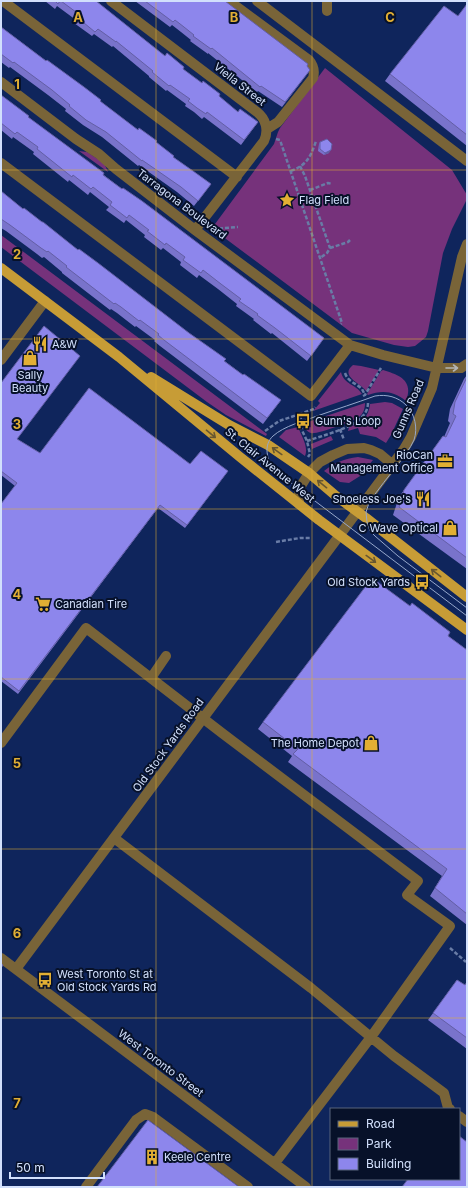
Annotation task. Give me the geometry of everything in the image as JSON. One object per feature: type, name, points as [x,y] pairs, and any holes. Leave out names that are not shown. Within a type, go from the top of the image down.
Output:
[{"type":"main road","name":"St. Clair Avenue West","points":[[1,268],[119,357],[240,458],[340,536],[467,630]]},
{"type":"main road","name":"St. Clair Avenue West","points":[[119,357],[229,425],[268,445],[309,474],[467,597]]},
{"type":"street","points":[[3,1],[236,177]]},
{"type":"street","name":"Viella Street","points":[[112,1],[257,112],[265,122],[267,129]]},
{"type":"street","points":[[195,230],[264,141],[267,129],[278,122],[313,78],[314,73],[314,69],[309,60],[229,1]]},
{"type":"street","points":[[257,1],[467,161]]},
{"type":"street","name":"Tarragona Boulevard","points":[[1,82],[76,139],[99,154],[116,169],[195,230],[350,345]]},
{"type":"street","points":[[1,163],[311,396],[350,345]]},
{"type":"street","name":"Gunns Road","points":[[340,536],[393,465],[416,428],[432,388],[462,257],[467,244]]},
{"type":"street","points":[[1,360],[45,301]]},
{"type":"street","name":"Gunns Road","points":[[350,345],[383,355],[437,368]]},
{"type":"street","points":[[437,368],[461,368],[467,364]]},
{"type":"street","points":[[299,504],[299,489],[309,474],[320,462],[333,454],[347,449],[364,448],[380,454],[393,465]]},
{"type":"street","name":"Old Stock Yards Road","points":[[16,969],[340,536]]},
{"type":"street","points":[[1,743],[86,628],[418,881],[407,895],[450,926],[371,1037],[275,1163]]},
{"type":"street","points":[[150,678],[166,656]]},
{"type":"street","points":[[114,838],[311,988],[371,1037],[444,1093],[448,1108]]},
{"type":"street","name":"West Toronto Street","points":[[1,958],[306,1187]]},
{"type":"street","points":[[86,1187],[136,1120],[145,1114],[153,1117],[248,1187]]},
{"type":"path","points":[[274,139],[280,140],[291,171],[342,323],[339,326]]},
{"type":"path","points":[[291,171],[308,160],[316,141]]},
{"type":"path","points":[[300,166],[330,248]]},
{"type":"path","points":[[310,190],[328,183],[332,184]]},
{"type":"path","points":[[211,230],[238,227]]},
{"type":"path","points":[[320,258],[327,253],[330,248],[350,240]]},
{"type":"path","points":[[345,373],[349,381],[361,389],[364,395],[381,368]]},
{"type":"path","points":[[265,431],[279,421],[314,409],[318,403],[311,396]]},
{"type":"path","points":[[307,441],[358,421],[368,407],[368,403]]},
{"type":"path","points":[[296,415],[298,419],[303,417]]},
{"type":"path","points":[[300,426],[307,441],[310,454],[306,460]]},
{"type":"path","points":[[276,542],[310,538]]},
{"type":"path","points":[[450,948],[466,962]]},
{"type":"green space","points":[[325,68],[452,170],[467,195],[467,199],[452,229],[443,253],[426,337],[415,346],[408,347],[394,345],[352,333],[214,230],[215,224],[274,144],[280,128]]},
{"type":"green space","points":[[79,151],[87,152],[104,163],[108,172]]},
{"type":"green space","points":[[1,235],[267,434],[266,436],[226,415],[207,402],[1,247]]},
{"type":"green space","points":[[353,365],[379,370],[366,391],[352,379],[348,373],[349,369]]},
{"type":"green space","points":[[383,370],[399,376],[404,380],[408,388],[406,401],[397,395],[388,392],[367,394]]},
{"type":"green space","points":[[341,372],[345,380],[357,388],[362,394],[313,411],[320,403],[318,401]]},
{"type":"green space","points":[[385,402],[392,403],[403,409],[386,443],[376,437],[360,434],[358,428],[348,431],[349,427],[364,419],[368,413],[370,404]]},
{"type":"green space","points":[[365,403],[364,411],[359,417],[320,432],[311,433],[307,431],[302,424]]},
{"type":"green space","points":[[298,427],[303,437],[306,449],[305,456],[279,437],[286,430]]},
{"type":"green space","points":[[331,436],[333,440],[312,449],[311,444]]},
{"type":"green space","points":[[358,457],[373,460],[360,476],[349,483],[340,482],[324,471],[340,461]]},
{"type":"building","points":[[61,1],[96,1],[165,56],[167,53],[184,67],[183,69],[202,83],[203,81],[220,94],[219,96],[238,112],[240,109],[258,122],[244,140],[207,112],[206,114],[197,108],[188,101],[190,99],[170,85],[169,86],[116,41],[98,29],[95,32],[78,18],[80,15]]},
{"type":"building","points":[[145,1],[225,1],[308,64],[307,66],[310,70],[285,102],[261,86],[260,87],[212,48],[211,49],[193,36],[194,35],[175,20],[173,22]]},
{"type":"building","points":[[467,4],[467,135],[390,74],[444,6],[458,16]]},
{"type":"building","points":[[1,27],[84,87],[138,130],[139,128],[157,141],[156,142],[174,156],[173,157],[211,184],[198,201],[181,187],[142,161],[106,132],[86,120],[52,90],[1,54]]},
{"type":"building","points":[[1,95],[29,116],[28,117],[104,173],[103,175],[142,201],[324,338],[311,356],[257,315],[258,314],[239,301],[241,299],[203,270],[201,273],[183,260],[185,257],[166,243],[165,245],[147,231],[149,230],[129,215],[127,218],[110,205],[112,202],[93,187],[91,189],[73,175],[72,177],[37,149],[38,147],[17,132],[15,134],[1,123]]},
{"type":"building","points":[[327,139],[332,144],[331,150],[325,153],[320,149],[320,142]]},
{"type":"building","points":[[1,191],[189,333],[226,359],[224,361],[281,400],[267,418],[164,340],[158,335],[159,334],[115,303],[114,304],[66,267],[67,266],[48,251],[47,252],[41,248],[1,219]]},
{"type":"building","name":"Canadian Tire","points":[[44,326],[80,356],[17,439],[40,453],[89,388],[190,464],[201,451],[228,471],[187,525],[160,505],[19,691],[1,677],[1,504],[17,483],[1,471],[1,383]]},
{"type":"building","points":[[467,377],[467,558],[399,507],[404,490],[443,436],[446,437],[456,416],[453,414],[455,402]]},
{"type":"building","name":"The Home Depot","points":[[372,578],[410,606],[412,603],[450,632],[448,636],[467,650],[467,914],[435,888],[447,869],[293,754],[298,749],[263,722]]},
{"type":"building","points":[[457,980],[465,985],[467,982],[467,1038],[433,1013]]},
{"type":"building","name":"Keele Centre","points":[[148,1120],[239,1187],[97,1187]]},
{"type":"building","points":[[460,1137],[467,1142],[467,1187],[402,1187],[407,1180],[460,1180]]},
{"type":"tram line","points":[[467,608],[398,556],[370,531],[367,522],[366,512],[369,503],[407,452],[414,440],[416,431],[415,421],[412,413],[406,405],[392,397],[384,395],[375,396],[294,424],[273,436],[268,444],[267,453],[269,462],[274,470],[467,616]]},
{"type":"place","name":"Flag Field","points":[[287,200]]},
{"type":"place","name":"A&W","points":[[40,344]]},
{"type":"place","name":"Sally Beauty","points":[[30,358]]},
{"type":"place","name":"Gunn's Loop","points":[[303,421]]},
{"type":"place","name":"RioCan Management Office","points":[[445,461]]},
{"type":"place","name":"Shoeless Joe's","points":[[423,499]]},
{"type":"place","name":"C Wave Optical","points":[[450,528]]},
{"type":"place","name":"Old Stock Yards","points":[[422,582]]},
{"type":"place","name":"Canadian Tire","points":[[43,604]]},
{"type":"place","name":"The Home Depot","points":[[371,743]]},
{"type":"place","name":"West Toronto St at Old Stock Yards Rd","points":[[45,980]]},
{"type":"place","name":"Keele Centre","points":[[152,1157]]}]
